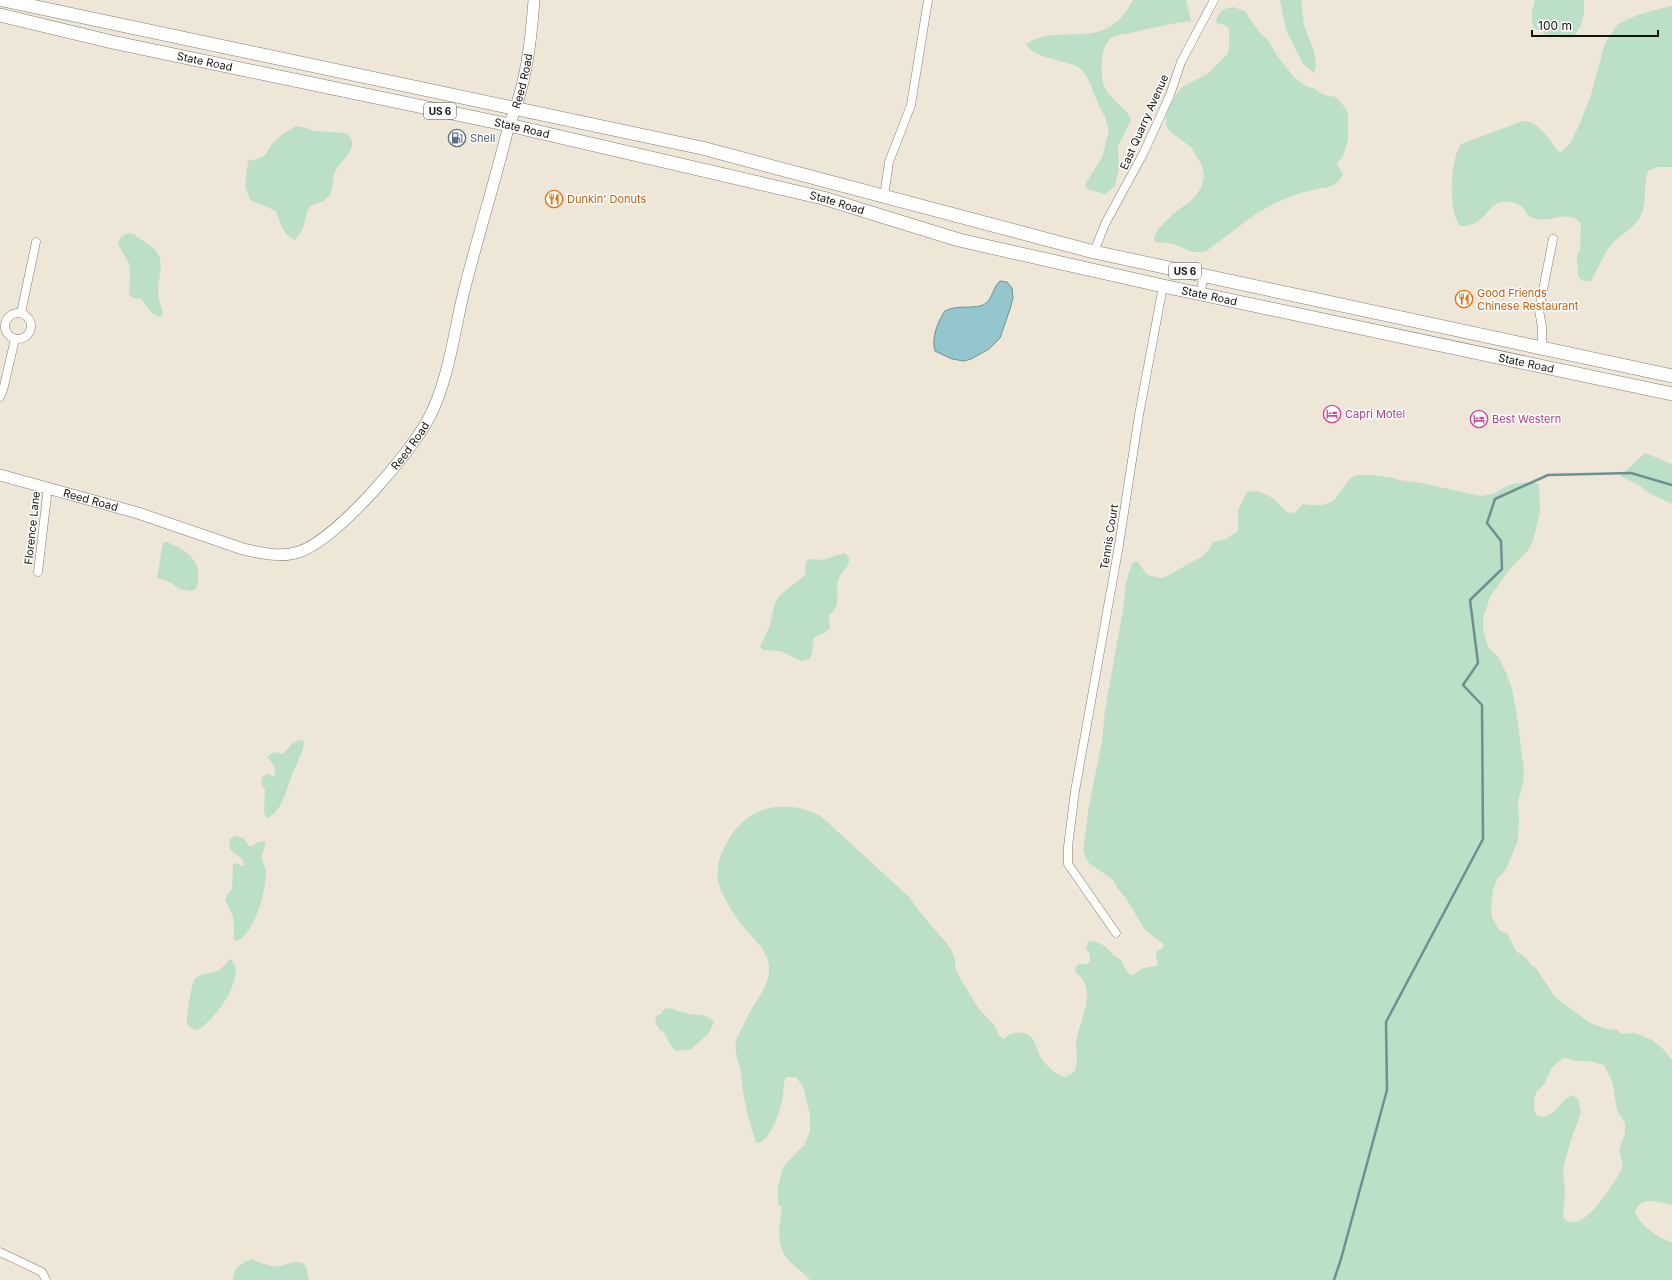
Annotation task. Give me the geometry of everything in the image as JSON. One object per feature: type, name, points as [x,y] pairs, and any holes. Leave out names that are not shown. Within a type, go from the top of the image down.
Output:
[{"type":"main road","name":"State Road","points":[[3,0],[702,148],[826,190],[959,240],[1163,286],[1200,294],[1542,347],[1672,376]]},
{"type":"main road","name":"State Road","points":[[0,16],[112,42],[826,190],[884,197],[1094,252],[1204,275],[1384,323],[1672,394]]},
{"type":"street","name":"Reed Road","points":[[0,475],[132,511],[256,552],[289,554],[311,547],[342,523],[381,482],[414,443],[430,416],[445,372],[464,291],[509,125],[516,109],[531,40],[534,0]]},
{"type":"street","points":[[884,197],[888,162],[913,99],[928,0]]},
{"type":"street","name":"East Quarry Avenue","points":[[1094,252],[1105,224],[1144,152],[1170,95],[1181,62],[1214,0]]},
{"type":"street","points":[[1542,347],[1542,327],[1539,310],[1553,239]]},
{"type":"street","points":[[21,312],[36,242]]},
{"type":"street","points":[[1200,294],[1204,275]]},
{"type":"street","name":"Tennis Court","points":[[1116,933],[1068,864],[1068,847],[1075,791],[1119,545],[1140,407],[1163,286]]},
{"type":"street","points":[[21,312],[28,317],[32,324],[31,329],[27,336],[15,339],[6,331],[5,322],[9,315],[21,312]]},
{"type":"street","points":[[0,397],[15,339]]},
{"type":"street","name":"Florence Lane","points":[[38,572],[48,487]]},
{"type":"street","points":[[0,1252],[42,1272],[46,1280]]},
{"type":"green space","points":[[1133,0],[1186,0],[1191,21],[1168,24],[1117,35],[1106,45],[1102,60],[1102,77],[1106,90],[1130,116],[1131,120],[1118,146],[1119,168],[1115,186],[1105,194],[1087,189],[1085,185],[1102,157],[1109,131],[1105,117],[1090,83],[1083,71],[1078,67],[1042,56],[1030,49],[1026,44],[1040,38],[1054,35],[1097,32],[1110,27],[1122,17]]},
{"type":"green space","points":[[1280,0],[1301,0],[1304,25],[1314,51],[1316,66],[1314,73],[1303,64],[1286,30]]},
{"type":"green space","points":[[1535,0],[1584,0],[1584,14],[1581,25],[1574,36],[1570,38],[1545,34],[1534,28],[1532,22],[1532,11]]},
{"type":"green space","points":[[1672,6],[1672,167],[1657,167],[1648,171],[1645,198],[1640,218],[1609,248],[1590,281],[1583,281],[1578,275],[1577,256],[1580,249],[1581,224],[1575,218],[1563,217],[1544,220],[1537,219],[1528,215],[1520,205],[1514,202],[1504,201],[1492,207],[1475,223],[1460,226],[1456,219],[1454,209],[1452,185],[1455,161],[1461,144],[1523,121],[1534,124],[1538,127],[1547,136],[1557,150],[1561,152],[1570,144],[1580,123],[1591,95],[1605,43],[1618,24],[1640,14]]},
{"type":"green space","points":[[1233,7],[1245,11],[1259,32],[1268,40],[1278,57],[1294,77],[1304,85],[1313,88],[1324,95],[1336,97],[1343,105],[1348,113],[1348,140],[1343,156],[1337,164],[1343,174],[1338,182],[1333,185],[1326,188],[1300,193],[1275,203],[1257,213],[1205,252],[1192,252],[1174,244],[1155,242],[1154,238],[1157,230],[1172,215],[1193,199],[1201,188],[1204,176],[1202,165],[1191,147],[1172,133],[1166,126],[1166,115],[1169,105],[1182,87],[1209,73],[1228,53],[1229,28],[1225,25],[1216,23],[1221,12]]},
{"type":"green space","points":[[296,126],[313,131],[345,133],[350,138],[352,143],[348,154],[336,169],[329,197],[324,201],[310,207],[306,215],[303,229],[295,240],[287,235],[276,211],[250,200],[245,186],[248,161],[265,155],[277,139]]},
{"type":"green space","points":[[129,233],[134,234],[151,246],[159,255],[161,265],[158,294],[163,313],[160,317],[152,313],[142,299],[133,298],[129,294],[129,265],[118,242],[122,236]]},
{"type":"green space","points":[[1645,453],[1672,464],[1672,504],[1649,493],[1639,485],[1620,476]]},
{"type":"green space","points":[[1357,475],[1370,475],[1389,477],[1481,496],[1493,494],[1512,484],[1532,482],[1539,484],[1540,512],[1533,541],[1529,549],[1508,571],[1490,597],[1483,619],[1483,630],[1488,647],[1499,658],[1512,689],[1524,771],[1523,783],[1518,802],[1518,840],[1508,865],[1503,873],[1498,877],[1493,890],[1491,909],[1492,917],[1499,930],[1507,933],[1516,951],[1536,968],[1555,997],[1590,1023],[1607,1029],[1617,1030],[1622,1034],[1634,1033],[1652,1040],[1662,1048],[1672,1060],[1672,1205],[1650,1201],[1645,1202],[1641,1203],[1637,1207],[1635,1213],[1650,1231],[1672,1243],[1672,1280],[810,1280],[789,1260],[783,1252],[779,1234],[782,1208],[778,1204],[778,1187],[783,1167],[805,1144],[810,1131],[810,1116],[804,1088],[796,1077],[786,1077],[778,1116],[766,1138],[761,1142],[756,1143],[743,1092],[735,1048],[737,1038],[752,1008],[764,989],[768,978],[769,967],[768,960],[762,949],[735,915],[719,884],[717,874],[719,860],[733,833],[743,822],[754,814],[766,809],[793,807],[822,817],[909,897],[948,945],[955,959],[955,967],[960,978],[979,1009],[994,1025],[999,1036],[1004,1039],[1010,1034],[1018,1032],[1029,1035],[1045,1063],[1058,1074],[1066,1077],[1074,1072],[1077,1065],[1076,1042],[1086,1006],[1087,996],[1083,979],[1076,973],[1075,968],[1079,964],[1087,964],[1090,961],[1090,955],[1086,948],[1088,942],[1094,941],[1105,946],[1113,955],[1121,960],[1127,972],[1131,975],[1144,968],[1157,966],[1157,951],[1162,949],[1164,946],[1145,930],[1126,898],[1118,889],[1113,880],[1089,863],[1083,851],[1089,806],[1102,741],[1105,710],[1123,610],[1126,582],[1132,564],[1135,561],[1138,562],[1147,575],[1161,578],[1201,557],[1208,551],[1213,542],[1226,539],[1238,531],[1238,511],[1247,492],[1257,491],[1273,498],[1287,512],[1295,513],[1303,504],[1320,505],[1333,501],[1339,495],[1347,482]],"holes":[[[1564,1058],[1576,1061],[1589,1061],[1604,1065],[1612,1081],[1617,1110],[1625,1123],[1625,1133],[1619,1150],[1623,1165],[1612,1186],[1596,1207],[1587,1215],[1579,1221],[1570,1222],[1563,1217],[1565,1193],[1563,1169],[1581,1112],[1578,1099],[1572,1095],[1568,1097],[1553,1113],[1543,1117],[1537,1116],[1534,1104],[1537,1091],[1544,1084],[1555,1064]]]},
{"type":"green space","points":[[167,542],[182,550],[193,559],[198,571],[196,589],[192,591],[179,589],[172,583],[157,578],[163,543]]},
{"type":"green space","points":[[844,553],[849,557],[849,563],[838,580],[837,602],[835,609],[829,616],[830,628],[826,632],[814,638],[810,659],[801,661],[781,651],[763,650],[760,647],[770,625],[775,603],[779,596],[806,574],[805,566],[807,560],[822,560]]},
{"type":"green space","points":[[299,740],[304,742],[300,758],[293,772],[284,798],[277,811],[267,818],[264,813],[265,790],[261,783],[262,777],[267,774],[274,776],[275,768],[267,757],[274,752],[283,754],[293,743]]},
{"type":"green space","points":[[235,836],[243,838],[250,847],[258,842],[266,841],[262,855],[266,872],[262,900],[249,930],[243,937],[236,941],[233,938],[233,918],[225,900],[232,889],[233,865],[236,863],[243,866],[244,863],[242,858],[230,848],[229,840]]},
{"type":"green space","points":[[231,959],[235,967],[235,976],[227,998],[220,1009],[204,1025],[197,1030],[190,1027],[187,1023],[188,1008],[194,980],[202,975],[219,970]]},
{"type":"green space","points":[[670,1008],[687,1014],[708,1017],[714,1022],[709,1033],[691,1049],[676,1051],[669,1043],[664,1032],[660,1030],[655,1022],[657,1015],[661,1014],[664,1009]]},
{"type":"green space","points":[[251,1259],[273,1266],[280,1266],[294,1262],[303,1263],[306,1266],[309,1280],[233,1280],[236,1269]]},
{"type":"water","points":[[1000,281],[1007,282],[1012,288],[1013,298],[1000,338],[989,349],[971,359],[964,361],[952,359],[935,351],[934,341],[936,330],[945,311],[955,308],[976,307],[985,304],[990,299]]},
{"type":"waterway","points":[[1334,1280],[1387,1090],[1386,1022],[1483,839],[1482,705],[1463,685],[1478,663],[1470,600],[1502,569],[1501,541],[1487,523],[1495,499],[1548,475],[1631,473],[1672,485]]},
{"type":"place","name":"Shell","points":[[457,138]]},
{"type":"place","name":"Dunkin' Donuts","points":[[554,199]]},
{"type":"place","name":"Good Friends Chinese Restaurant","points":[[1464,299]]},
{"type":"place","name":"Capri Motel","points":[[1332,414]]},
{"type":"place","name":"Best Western","points":[[1479,419]]}]
